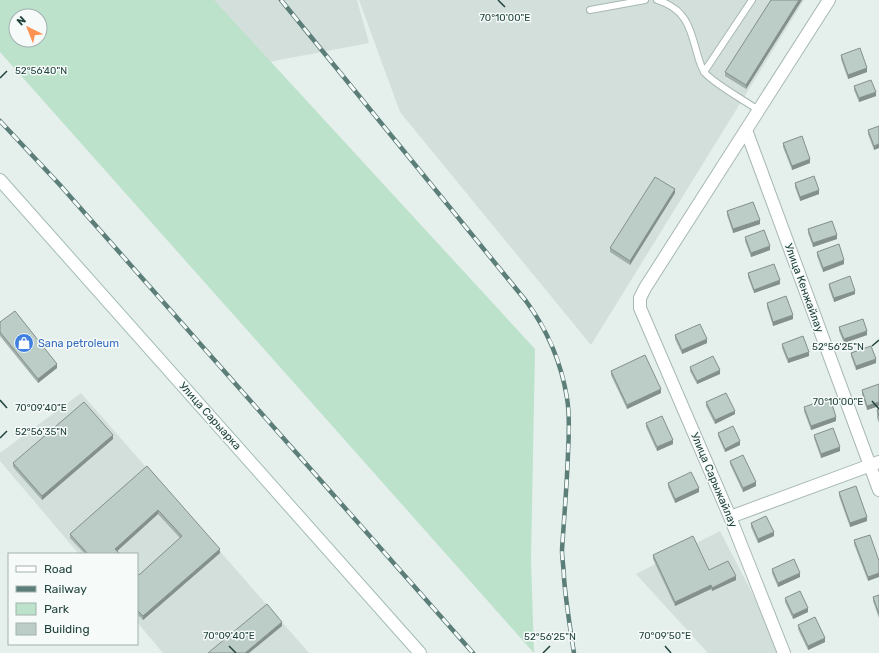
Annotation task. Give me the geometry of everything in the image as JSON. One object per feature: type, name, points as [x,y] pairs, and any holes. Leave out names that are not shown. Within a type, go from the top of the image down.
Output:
[{"type":"street","points":[[746,130],[829,0]]},
{"type":"street","name":"Улица Сарыжайлау","points":[[746,130],[640,298],[640,308],[730,517],[784,653]]},
{"type":"street","name":"Улица Кенжайлау","points":[[746,130],[875,464],[879,490]]},
{"type":"street","name":"Улица Сарыарка","points":[[0,180],[420,653]]},
{"type":"street","points":[[730,517],[875,464]]},
{"type":"lane","points":[[590,10],[645,0]]},
{"type":"lane","points":[[657,0],[668,3],[683,16],[691,27],[704,72],[711,79],[758,110]]},
{"type":"lane","points":[[704,72],[752,0]]},
{"type":"shaded area","points":[[212,0],[357,0],[369,43],[258,64]]},
{"type":"shaded area","points":[[359,0],[804,0],[591,345],[400,112]]},
{"type":"shaded area","points":[[81,393],[309,653],[163,653],[138,623],[138,553],[78,553],[0,461],[0,453]]},
{"type":"shaded area","points":[[720,531],[783,653],[708,653],[636,574]]},
{"type":"green space","points":[[0,0],[214,0],[535,349],[531,560],[534,653],[0,52]]},
{"type":"building","points":[[771,0],[799,0],[746,85],[725,72]]},
{"type":"building","points":[[860,48],[867,68],[848,75],[841,55]]},
{"type":"building","points":[[871,80],[876,92],[859,98],[854,86]]},
{"type":"building","points":[[879,126],[879,144],[874,146],[868,130]]},
{"type":"building","points":[[802,136],[810,159],[792,166],[783,143]]},
{"type":"building","points":[[814,176],[819,190],[800,197],[795,183]]},
{"type":"building","points":[[655,177],[675,189],[630,261],[610,248]]},
{"type":"building","points":[[753,202],[760,220],[733,229],[727,211]]},
{"type":"building","points":[[832,221],[837,235],[813,243],[808,229]]},
{"type":"building","points":[[764,230],[770,246],[751,253],[745,237]]},
{"type":"building","points":[[839,244],[844,260],[823,268],[817,252]]},
{"type":"building","points":[[774,264],[780,280],[754,290],[748,273]]},
{"type":"building","points":[[850,276],[855,291],[834,298],[829,284]]},
{"type":"building","points":[[786,296],[793,315],[773,322],[767,303]]},
{"type":"building","points":[[15,311],[57,364],[38,379],[0,332],[0,322]]},
{"type":"building","points":[[863,319],[867,331],[844,339],[839,327]]},
{"type":"building","points":[[700,324],[707,339],[682,350],[675,335]]},
{"type":"building","points":[[803,336],[809,352],[788,359],[782,344]]},
{"type":"building","points":[[871,346],[876,359],[856,366],[851,353]]},
{"type":"building","points":[[645,355],[661,389],[627,405],[611,371]]},
{"type":"building","points":[[713,356],[720,370],[697,381],[690,367]]},
{"type":"building","points":[[879,384],[879,402],[867,406],[862,390]]},
{"type":"building","points":[[726,393],[735,411],[715,420],[706,402]]},
{"type":"building","points":[[830,398],[836,417],[811,426],[804,407]]},
{"type":"building","points":[[84,402],[113,435],[42,496],[13,463]]},
{"type":"building","points":[[662,416],[673,440],[657,447],[646,423]]},
{"type":"building","points":[[733,426],[740,441],[725,449],[718,433]]},
{"type":"building","points":[[833,428],[840,447],[821,454],[814,435]]},
{"type":"building","points":[[743,455],[756,482],[743,488],[730,461]]},
{"type":"building","points":[[147,466],[220,549],[143,616],[138,611],[138,574],[139,575],[182,536],[158,510],[115,549],[119,553],[87,553],[70,534]]},
{"type":"building","points":[[691,472],[699,488],[675,499],[668,483]]},
{"type":"building","points":[[856,486],[867,517],[850,523],[839,492]]},
{"type":"building","points":[[766,516],[774,532],[758,539],[751,523]]},
{"type":"building","points":[[870,535],[879,561],[879,573],[868,577],[854,540]]},
{"type":"building","points":[[693,536],[709,570],[728,561],[736,576],[712,588],[711,585],[675,602],[653,555]]},
{"type":"building","points":[[794,559],[800,573],[778,583],[772,569]]},
{"type":"building","points":[[800,591],[808,608],[793,615],[785,598]]},
{"type":"building","points":[[879,595],[879,614],[873,597]]},
{"type":"building","points":[[267,604],[282,622],[245,653],[208,653]]},
{"type":"building","points":[[815,617],[825,638],[808,646],[798,625]]},
{"type":"railway","points":[[281,0],[526,301],[547,335],[561,371],[569,412],[568,465],[562,550],[566,597],[574,653]]},
{"type":"railway","points":[[0,121],[60,185],[473,653]]},
{"type":"place","name":"Sana petroleum","points":[[24,343]]}]
